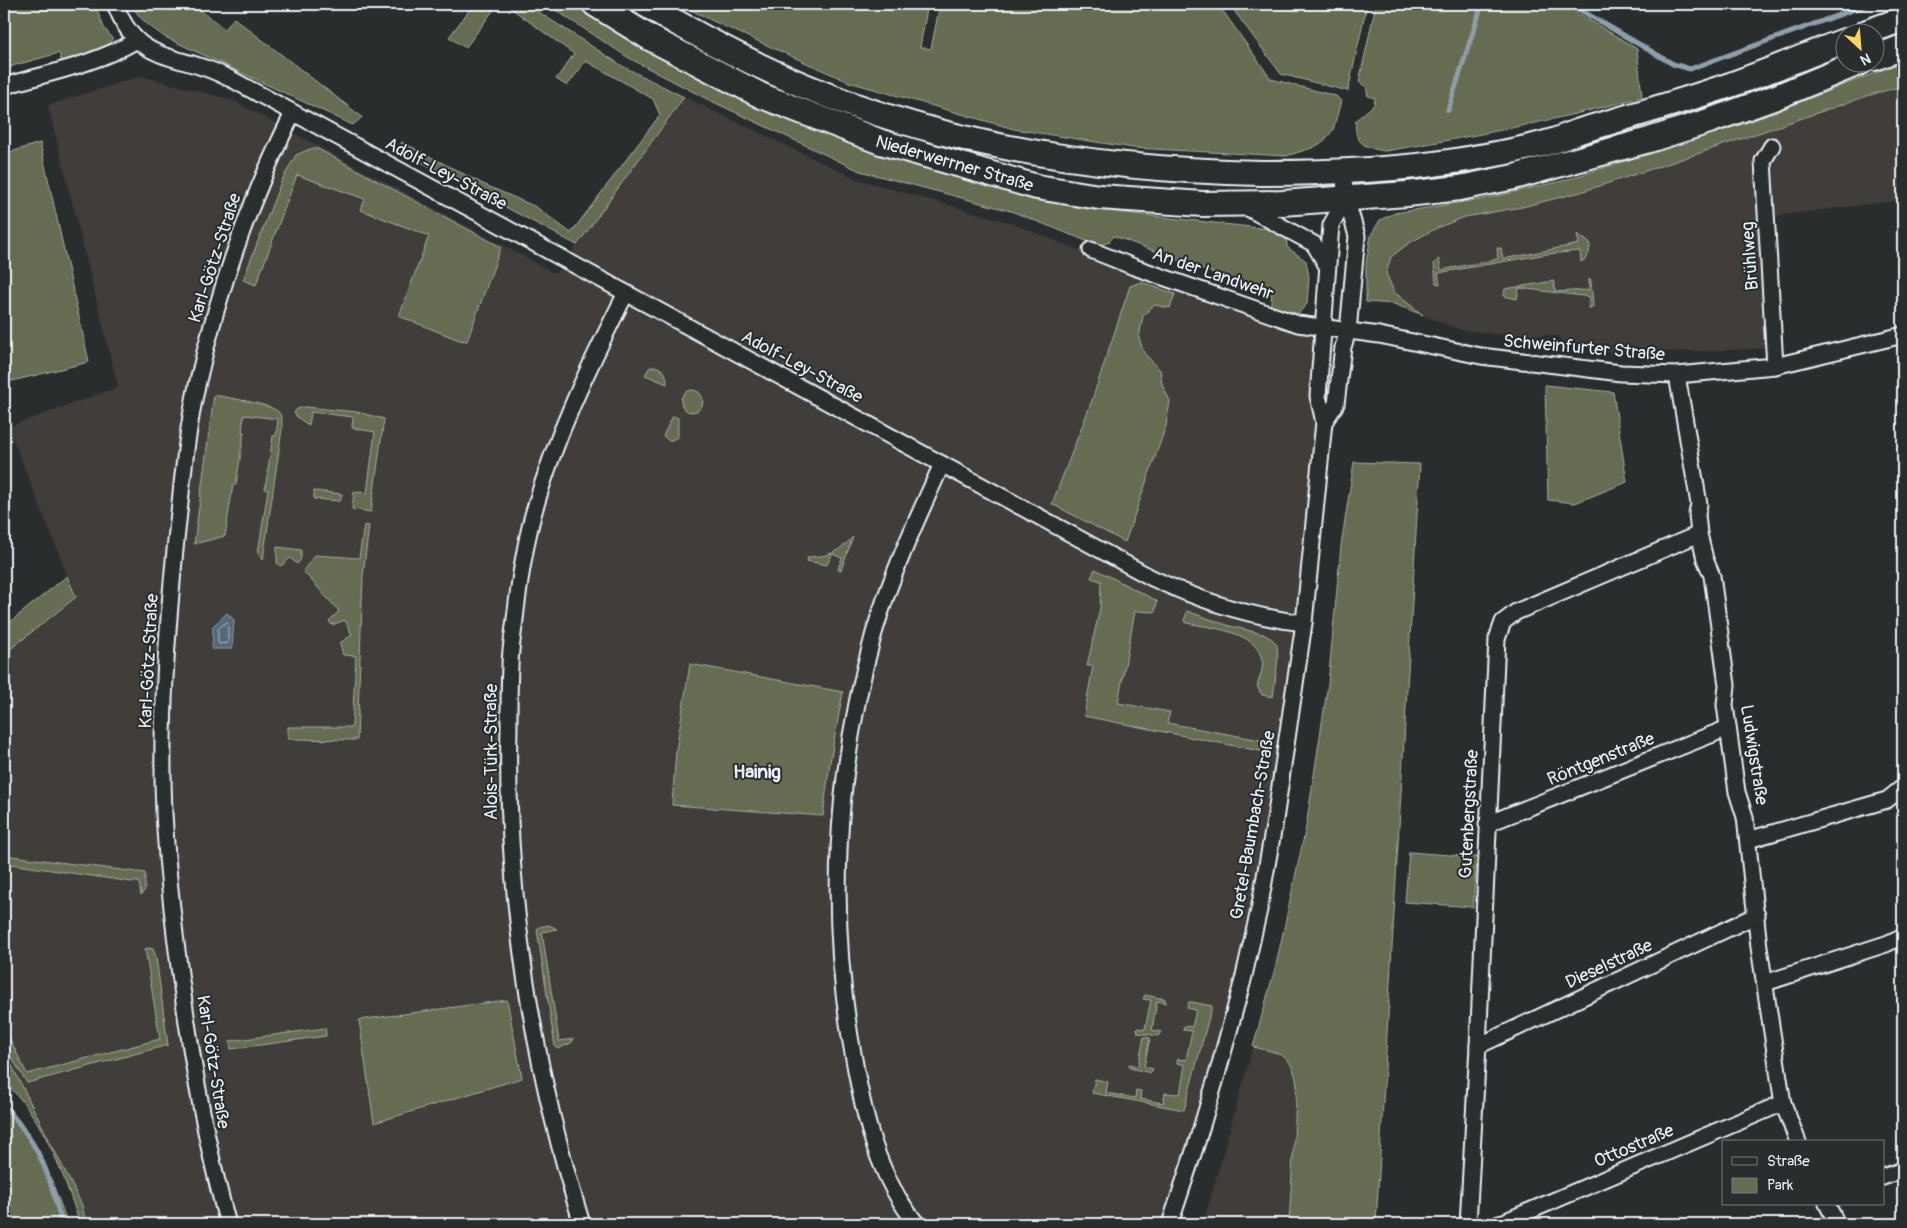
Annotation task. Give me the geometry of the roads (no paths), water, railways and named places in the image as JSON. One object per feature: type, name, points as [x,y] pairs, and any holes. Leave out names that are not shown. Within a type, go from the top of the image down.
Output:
[{"type":"main road","name":"Niederwerrner Straße","points":[[595,4],[650,38],[762,96],[881,142],[1037,187],[1099,197],[1203,204],[1240,204],[1407,194],[1460,188],[1514,177],[1649,140],[1709,121],[1776,97],[1837,72]]},
{"type":"main road","name":"Niederwerrner Straße","points":[[645,4],[735,54],[805,85],[879,113],[942,133],[1006,148],[1108,164],[1225,172],[1390,170],[1456,161],[1552,141],[1728,86],[1834,45]]},
{"type":"main road","points":[[1884,26],[1903,19]]},
{"type":"main road","points":[[1884,54],[1903,47]]},
{"type":"street","points":[[4,86],[97,60],[113,54],[137,40],[126,26],[115,4]]},
{"type":"street","name":"Adolf-Ley-Straße","points":[[137,40],[148,48],[162,54],[207,68],[234,80],[1079,539],[1182,592],[1249,614],[1304,623]]},
{"type":"street","name":"Karl-Götz-Straße","points":[[228,1224],[204,1128],[173,918],[164,786],[168,636],[183,479],[197,384],[236,245],[270,161],[293,113]]},
{"type":"street","name":"Brühlweg","points":[[1772,146],[1762,161],[1775,366]]},
{"type":"street","points":[[1343,172],[1346,198]]},
{"type":"street","name":"Gretel-Baumbach-Straße","points":[[1170,1224],[1198,1142],[1243,980],[1259,910],[1277,811],[1304,623],[1324,422],[1318,396],[1331,225],[1346,198]]},
{"type":"street","name":"Gretel-Baumbach-Straße","points":[[1324,422],[1336,404],[1343,347],[1348,331],[1357,236],[1346,198]]},
{"type":"street","points":[[1240,204],[1314,244],[1322,254],[1327,266]]},
{"type":"street","name":"An der Landwehr","points":[[1091,250],[1288,321],[1324,328]]},
{"type":"street","name":"Alois-Türk-Straße","points":[[582,1224],[556,1132],[540,1058],[517,913],[511,854],[508,772],[510,664],[523,558],[532,517],[546,470],[583,378],[626,293]]},
{"type":"street","points":[[1324,328],[1348,331]]},
{"type":"street","name":"Schweinfurter Straße","points":[[1348,331],[1480,356],[1621,373],[1677,374],[1775,366],[1903,335]]},
{"type":"street","name":"Ludwigstraße","points":[[1677,374],[1698,504],[1699,534],[1712,576],[1727,685],[1725,705],[1737,792],[1745,817],[1764,983],[1783,1103],[1797,1140]]},
{"type":"street","points":[[917,1224],[890,1184],[878,1154],[861,1100],[849,1034],[841,969],[838,908],[839,847],[844,786],[853,725],[874,633],[910,533],[942,464]]},
{"type":"street","name":"Gutenbergstraße","points":[[1468,1224],[1497,639],[1504,622],[1516,612],[1699,534]]},
{"type":"street","name":"Röntgenstraße","points":[[1487,824],[1728,728]]},
{"type":"street","points":[[1748,840],[1887,800],[1903,788]]},
{"type":"street","name":"Dieselstraße","points":[[1478,1046],[1756,915]]},
{"type":"street","points":[[1764,983],[1886,944],[1903,936]]},
{"type":"street","name":"Ottostraße","points":[[1499,1224],[1783,1103]]},
{"type":"street","points":[[1884,1178],[1903,1170]]},
{"type":"street","points":[[1828,1206],[1837,1224]]},
{"type":"water","points":[[227,613],[234,620],[232,649],[212,649],[213,626]]},
{"type":"waterway","points":[[1448,110],[1482,4]]},
{"type":"waterway","points":[[1570,4],[1673,64],[1690,69],[1869,4]]},
{"type":"waterway","points":[[4,1105],[38,1153],[51,1184],[62,1224]]},
{"type":"district","name":"Hainig","points":[[757,772]]}]
